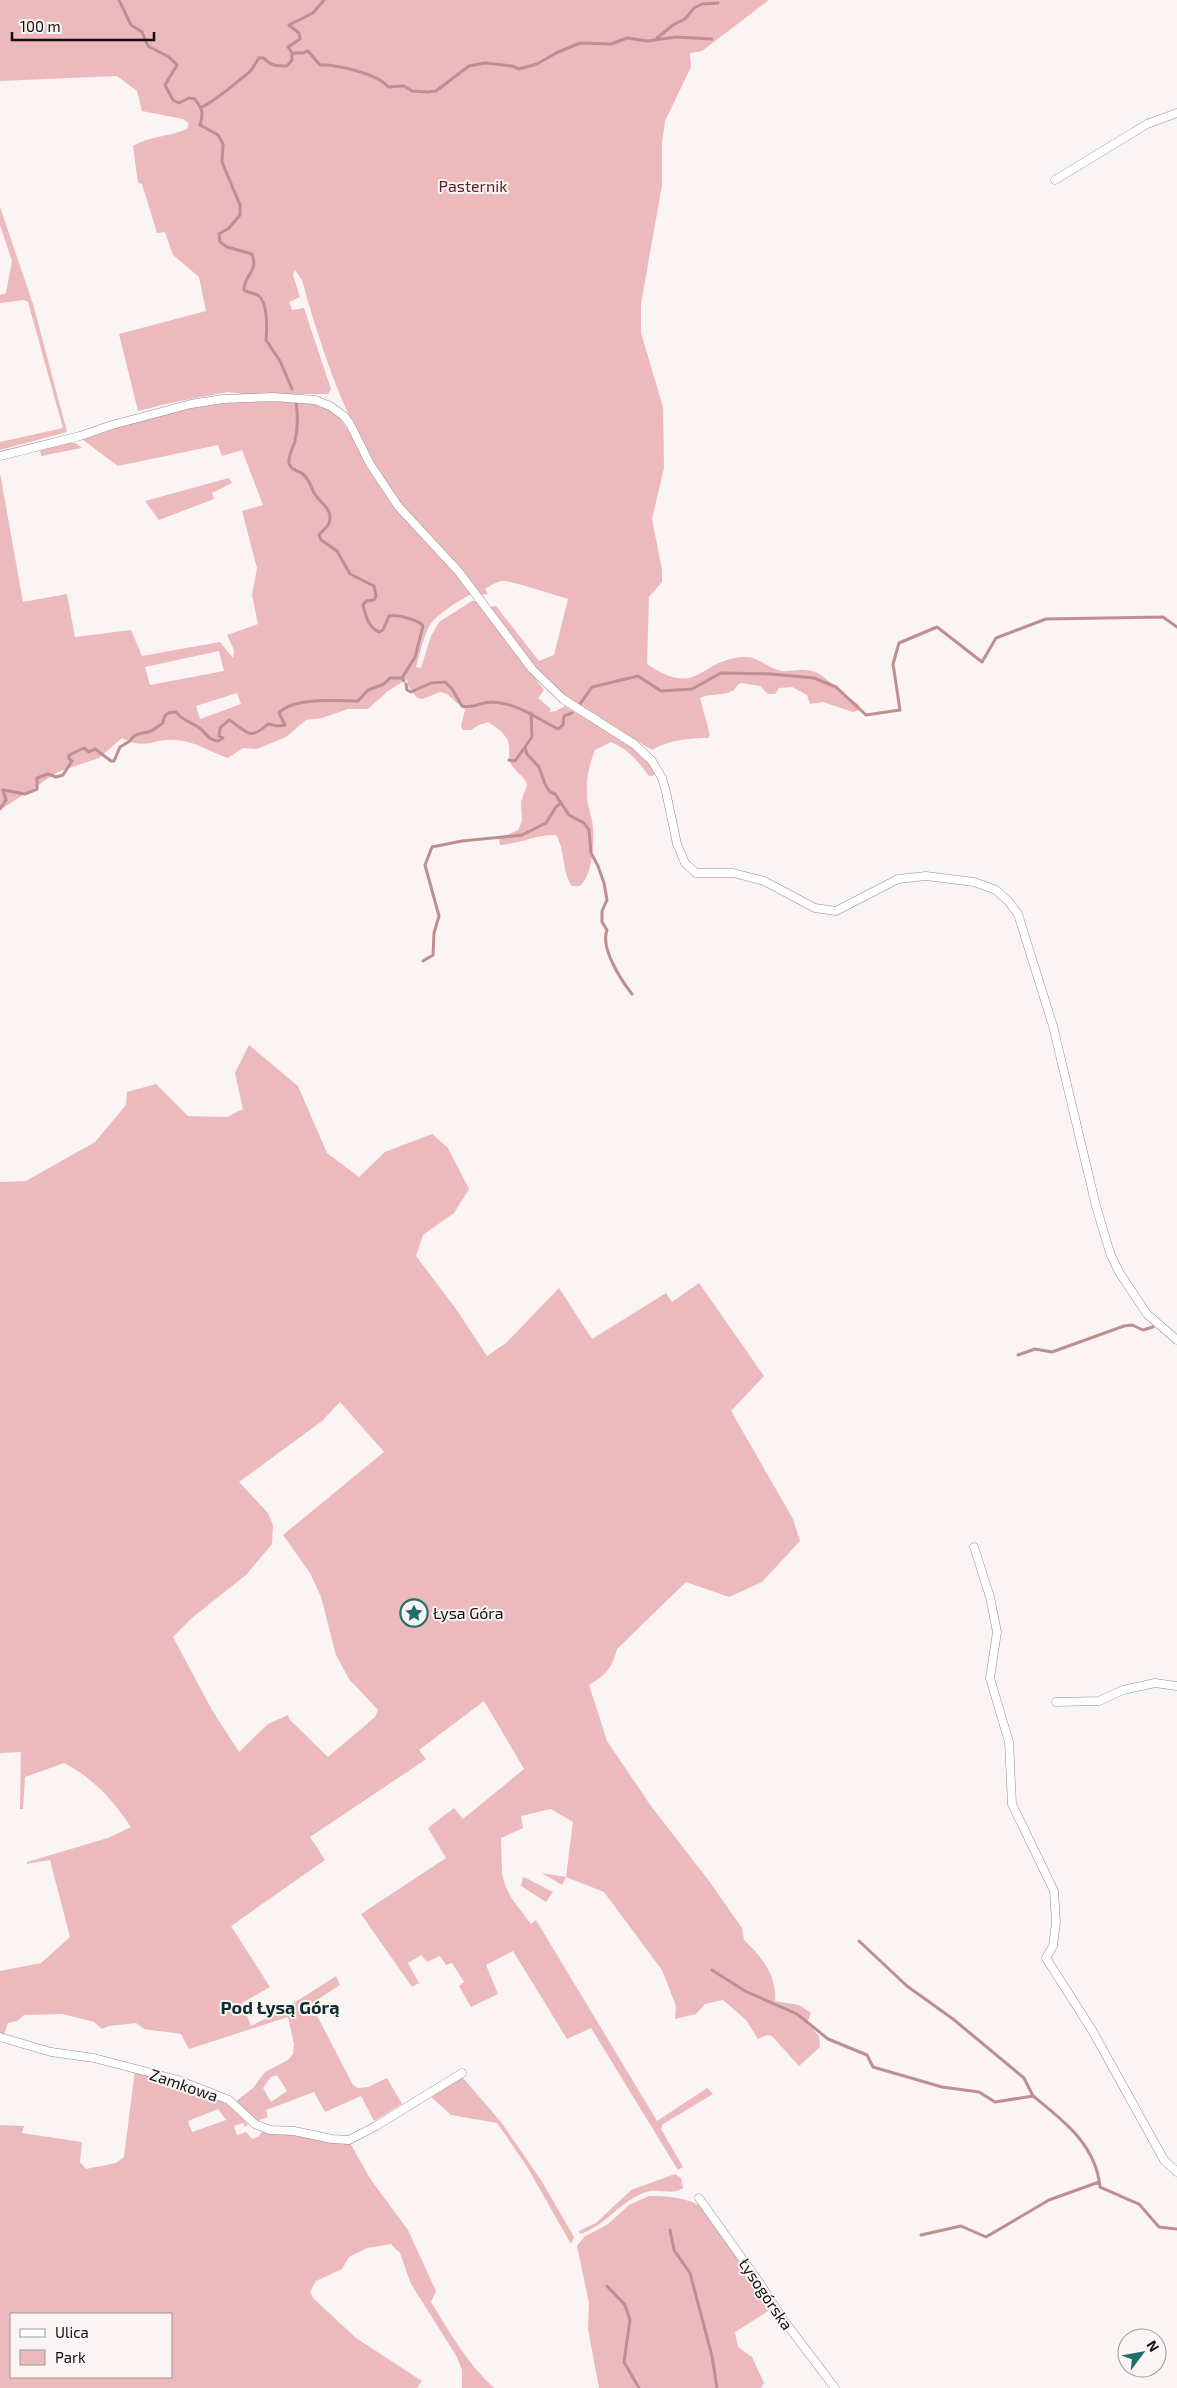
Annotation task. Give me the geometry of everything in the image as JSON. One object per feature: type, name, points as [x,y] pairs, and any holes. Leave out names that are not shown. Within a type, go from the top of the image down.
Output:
[{"type":"street","points":[[1055,180],[1147,124],[1177,113]]},
{"type":"street","points":[[0,456],[80,436],[112,425],[191,404],[250,397],[305,398],[323,403],[344,416],[386,490],[459,572],[538,675],[563,699],[634,744],[652,761],[662,778],[685,863],[696,873],[733,873],[764,881],[815,908],[836,911],[898,879],[926,876],[974,882],[996,890],[1018,914],[1053,1026],[1096,1206],[1110,1253],[1119,1272],[1147,1314],[1177,1340]]},
{"type":"street","points":[[974,1547],[990,1597],[997,1632],[990,1678],[1009,1742],[1012,1804],[1054,1891],[1056,1922],[1053,1946],[1046,1958],[1092,2030],[1164,2160],[1177,2172]]},
{"type":"street","points":[[1056,1702],[1099,1702],[1123,1690],[1155,1683],[1177,1686]]},
{"type":"street","name":"Zamkowa","points":[[0,2037],[51,2052],[94,2058],[178,2080],[229,2100],[258,2126],[270,2130],[294,2131],[332,2139],[349,2140],[376,2126],[462,2073]]},
{"type":"street","name":"Łysogórska","points":[[699,2198],[759,2282],[782,2318],[835,2388]]},
{"type":"green space","name":"Pasternik","points":[[0,0],[769,0],[702,51],[690,53],[691,67],[665,121],[662,143],[662,185],[641,304],[641,333],[663,407],[664,468],[652,519],[662,570],[662,582],[649,597],[647,664],[665,674],[678,678],[689,678],[730,659],[750,657],[778,670],[816,672],[859,705],[859,710],[853,712],[823,702],[810,704],[807,695],[792,687],[779,688],[775,694],[768,694],[760,686],[741,683],[728,693],[700,698],[710,735],[708,738],[672,742],[652,750],[586,710],[556,688],[538,671],[490,607],[496,606],[539,661],[554,655],[568,599],[507,581],[496,583],[485,589],[488,594],[481,595],[412,516],[390,488],[361,440],[337,388],[318,335],[302,280],[295,270],[293,275],[300,297],[289,302],[292,310],[304,308],[331,389],[328,394],[243,394],[228,392],[138,411],[119,334],[206,311],[199,277],[173,255],[165,232],[157,233],[142,184],[138,183],[133,146],[146,140],[187,129],[189,123],[183,119],[142,111],[137,91],[117,76],[0,81]]},
{"type":"green space","points":[[0,207],[33,304],[67,432],[0,450],[0,442],[63,428],[28,302],[24,300],[0,303],[0,295],[6,293],[12,261],[0,225]]},
{"type":"green space","points":[[244,401],[308,402],[330,409],[338,416],[352,435],[381,489],[440,555],[471,594],[443,612],[433,621],[424,640],[416,667],[421,668],[431,636],[439,622],[472,601],[476,601],[544,690],[538,698],[551,709],[549,712],[556,711],[565,706],[626,743],[647,762],[655,773],[653,776],[649,776],[627,752],[611,742],[595,750],[590,767],[587,790],[593,827],[593,850],[588,874],[580,886],[572,886],[566,874],[561,848],[556,835],[500,845],[499,839],[518,830],[522,821],[521,802],[527,785],[511,764],[508,741],[504,735],[488,722],[471,730],[463,730],[461,726],[465,710],[447,694],[440,692],[423,699],[417,698],[408,686],[407,679],[388,691],[368,709],[348,709],[322,718],[306,720],[286,737],[257,749],[243,748],[228,758],[183,741],[167,740],[137,744],[122,738],[99,758],[58,772],[0,810],[0,473],[23,602],[67,594],[75,637],[131,630],[142,656],[220,642],[233,658],[234,650],[227,635],[258,624],[252,595],[257,568],[242,511],[263,505],[242,450],[222,456],[218,445],[118,466],[83,440],[119,427],[194,407]],"holes":[[[219,651],[224,671],[150,685],[145,667]],[[237,693],[241,704],[200,719],[196,706]]]},
{"type":"green space","points":[[66,443],[76,443],[82,448],[41,456],[40,449]]},
{"type":"green space","points":[[229,478],[232,483],[212,493],[214,499],[159,520],[145,501]]},
{"type":"green space","points":[[249,1045],[298,1086],[327,1153],[359,1177],[385,1152],[432,1134],[448,1148],[469,1189],[454,1213],[423,1235],[416,1256],[456,1309],[487,1356],[506,1343],[559,1288],[592,1339],[666,1293],[672,1302],[699,1283],[764,1376],[731,1411],[793,1519],[800,1541],[762,1582],[729,1597],[686,1582],[617,1649],[613,1661],[607,1670],[600,1678],[589,1685],[607,1741],[651,1806],[709,1881],[742,1928],[744,1940],[762,1959],[771,1974],[775,2001],[799,2005],[811,2013],[807,2023],[819,2036],[820,2047],[799,2066],[772,2036],[767,2035],[758,2039],[746,2020],[723,2000],[705,2004],[696,2014],[675,2019],[676,2006],[662,1970],[604,1892],[566,1877],[573,1822],[551,1809],[521,1816],[523,1828],[501,1838],[502,1874],[512,1899],[531,1924],[536,1920],[657,2121],[707,2088],[713,2094],[663,2124],[661,2129],[683,2167],[678,2170],[591,2028],[567,2039],[513,1951],[486,1965],[498,1994],[471,2007],[459,1986],[464,1982],[452,1963],[446,1965],[440,1956],[427,1962],[421,1955],[408,1963],[419,1983],[412,1987],[361,1914],[446,1858],[428,1828],[454,1808],[463,1819],[524,1769],[484,1701],[419,1750],[426,1759],[310,1837],[325,1860],[231,1926],[270,1987],[242,2003],[251,2026],[283,2010],[336,1976],[340,1985],[311,2004],[353,2085],[358,2088],[368,2087],[387,2078],[402,2104],[374,2121],[361,2096],[325,2112],[314,2092],[266,2110],[268,2117],[257,2121],[235,2102],[253,2088],[265,2072],[288,2060],[293,2054],[294,2044],[288,2017],[189,2049],[181,2034],[144,2029],[136,2023],[109,2026],[102,2029],[94,2022],[63,2014],[24,2015],[17,2021],[8,2023],[4,2035],[0,2034],[0,1971],[41,1963],[70,1937],[50,1860],[27,1864],[27,1862],[108,1838],[131,1827],[102,1790],[64,1763],[25,1777],[23,1809],[20,1809],[21,1752],[0,1753],[0,1182],[26,1181],[95,1142],[126,1105],[127,1092],[156,1084],[188,1116],[227,1117],[243,1109],[235,1073]],"holes":[[[340,1402],[384,1452],[283,1535],[310,1573],[321,1597],[336,1655],[349,1679],[378,1710],[375,1717],[328,1757],[290,1720],[288,1715],[268,1724],[239,1752],[212,1710],[173,1637],[193,1617],[246,1575],[272,1544],[273,1525],[268,1513],[239,1482],[322,1421]],[[277,2075],[287,2091],[271,2102],[263,2088],[271,2077]]]},
{"type":"green space","points":[[542,1873],[566,1877],[562,1885]]},
{"type":"green space","points":[[523,1877],[553,1892],[546,1902],[521,1886]]},
{"type":"green space","points":[[135,2070],[181,2083],[212,2095],[226,2103],[248,2125],[245,2127],[243,2123],[234,2126],[237,2135],[246,2132],[252,2139],[258,2137],[263,2131],[299,2134],[336,2143],[349,2141],[371,2180],[408,2230],[436,2291],[431,2302],[467,2358],[494,2388],[462,2388],[462,2370],[457,2357],[411,2284],[400,2253],[391,2244],[367,2248],[349,2257],[342,2269],[316,2281],[310,2292],[313,2298],[356,2338],[422,2381],[417,2388],[0,2388],[0,2125],[24,2126],[22,2133],[82,2142],[80,2162],[86,2169],[116,2163],[124,2157]],"holes":[[[218,2109],[226,2120],[192,2132],[188,2121]]]},
{"type":"green space","points":[[463,2078],[501,2122],[541,2180],[574,2237],[571,2244],[526,2165],[497,2123],[451,2115],[429,2095],[455,2079]]},
{"type":"green space","points":[[675,2174],[681,2178],[683,2188],[674,2191],[651,2191],[637,2196],[598,2225],[580,2234],[579,2231],[596,2223],[631,2190]]},
{"type":"green space","points":[[649,2196],[687,2200],[699,2205],[773,2308],[735,2332],[738,2347],[752,2357],[764,2383],[761,2388],[599,2388],[588,2329],[589,2303],[577,2246],[584,2237],[608,2224],[629,2205]]},
{"type":"waterway","points":[[119,0],[131,25],[142,32],[148,46],[169,57],[177,65],[165,85],[173,100],[179,103],[189,98],[195,99],[202,111],[200,125],[218,135],[223,144],[222,162],[240,205],[240,215],[229,228],[219,234],[220,242],[227,247],[252,254],[254,265],[246,280],[244,290],[259,296],[262,300],[266,317],[266,340],[280,361],[292,389]]},
{"type":"waterway","points":[[202,107],[220,96],[249,72],[259,58],[264,58],[274,65],[287,66],[292,60],[292,53],[288,47],[300,39],[299,33],[289,25],[313,13],[324,0]]},
{"type":"waterway","points":[[657,38],[673,25],[685,19],[694,8],[702,4],[718,3]]},
{"type":"waterway","points":[[292,53],[308,51],[320,65],[336,66],[366,74],[383,82],[388,87],[404,86],[412,91],[428,92],[436,91],[469,66],[485,63],[512,66],[519,69],[537,64],[556,53],[580,43],[611,44],[627,38],[647,41],[676,37],[712,39]]},
{"type":"waterway","points":[[296,402],[297,431],[289,463],[293,469],[305,476],[314,493],[330,514],[329,523],[319,535],[321,540],[337,551],[350,574],[374,586],[376,596],[374,600],[366,601],[363,605],[368,621],[375,630],[379,632],[383,630],[389,616],[402,617],[423,626],[415,657],[402,678],[404,681]]},
{"type":"waterway","points":[[580,704],[592,687],[638,676],[661,691],[692,689],[721,673],[771,674],[814,678],[836,687],[866,715],[900,710],[893,664],[899,643],[937,627],[982,662],[996,638],[1046,619],[1163,617],[1177,627]]},
{"type":"waterway","points":[[0,809],[6,800],[3,790],[25,794],[37,789],[37,778],[48,774],[56,777],[63,775],[72,761],[69,759],[69,755],[84,748],[89,752],[95,749],[111,761],[114,761],[120,747],[130,741],[135,735],[154,730],[163,723],[164,717],[168,713],[176,712],[182,718],[199,727],[210,738],[218,741],[223,738],[219,736],[220,728],[229,720],[244,731],[252,734],[268,724],[285,725],[279,713],[294,704],[316,701],[358,701],[368,690],[384,684],[390,678],[402,678]]},
{"type":"waterway","points":[[406,684],[407,690],[411,692],[431,683],[445,682],[452,689],[462,706],[470,707],[492,702],[510,705],[558,729],[563,725],[564,716],[572,713]]},
{"type":"waterway","points":[[531,713],[532,737],[525,747],[527,754],[539,767],[550,792],[555,794],[569,815],[584,823],[589,830],[591,853],[604,883],[607,900],[602,911],[602,922],[607,930],[606,946],[617,972],[632,994]]},
{"type":"waterway","points":[[509,760],[515,761],[525,747]]},
{"type":"waterway","points":[[423,961],[433,955],[434,933],[439,916],[425,865],[432,847],[462,841],[522,835],[546,823],[556,807],[561,803]]},
{"type":"waterway","points":[[1018,1355],[1035,1349],[1052,1352],[1124,1326],[1132,1325],[1143,1330],[1153,1327]]},
{"type":"waterway","points":[[859,1941],[907,1986],[953,2019],[1024,2078],[1033,2096]]},
{"type":"waterway","points":[[712,1970],[745,1991],[797,2014],[828,2039],[867,2055],[873,2067],[942,2087],[979,2092],[995,2102],[1033,2096],[1077,2135],[1092,2159],[1100,2187],[1139,2204],[1159,2227],[1177,2229]]},
{"type":"waterway","points":[[921,2235],[961,2226],[986,2237],[1049,2200],[1099,2182]]},
{"type":"waterway","points":[[670,2230],[674,2250],[690,2273],[712,2356],[717,2388]]},
{"type":"waterway","points":[[607,2286],[625,2305],[630,2320],[624,2362],[639,2388]]},
{"type":"place","name":"Łysa Góra","points":[[414,1613]]},
{"type":"district","name":"Pod Łysą Górą","points":[[280,2008]]}]
